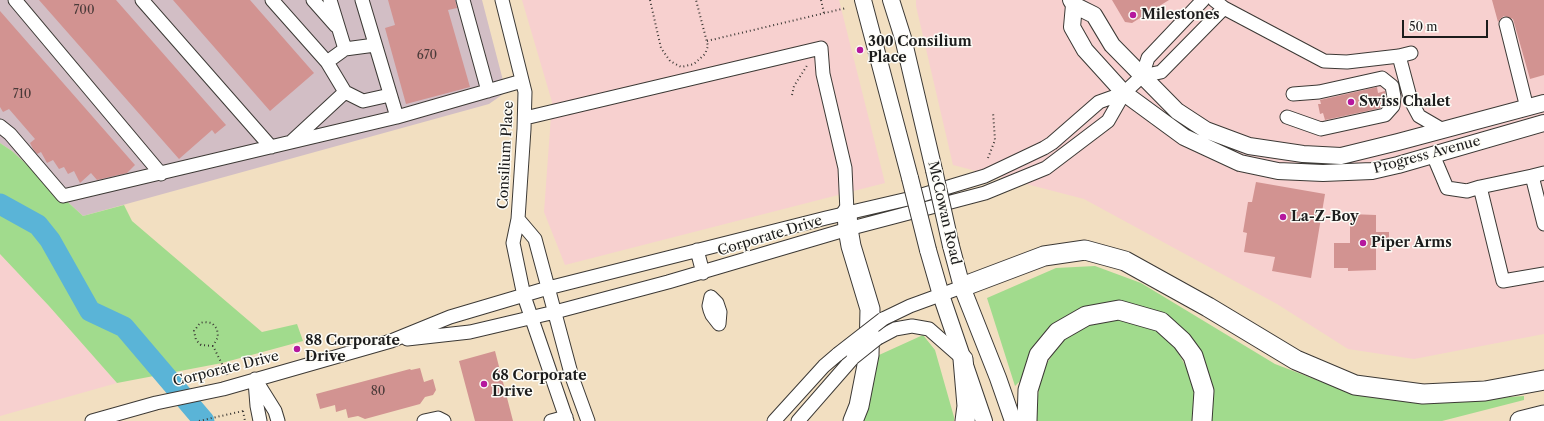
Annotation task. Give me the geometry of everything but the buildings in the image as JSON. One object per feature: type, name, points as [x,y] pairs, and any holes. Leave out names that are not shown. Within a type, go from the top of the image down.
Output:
[{"type":"highway","points":[[848,221],[852,246],[870,309],[869,355],[859,406],[853,421]]},
{"type":"highway","points":[[962,287],[1044,256],[1085,250],[1125,261],[1208,306],[1296,360],[1355,384],[1423,394],[1485,391],[1544,380]]},
{"type":"highway","points":[[1027,421],[1028,390],[1039,355],[1058,332],[1086,316],[1119,310],[1161,322],[1182,341],[1193,356],[1204,391],[1202,421]]},
{"type":"highway","points":[[964,359],[967,406],[965,421]]},
{"type":"highway","points":[[1520,421],[1544,415]]},
{"type":"main road","name":"McCowan Road","points":[[863,0],[928,250],[941,295],[984,421]]},
{"type":"main road","name":"McCowan Road","points":[[892,0],[903,38],[951,246],[962,287],[998,378],[1013,421]]},
{"type":"main road","points":[[901,0],[903,38]]},
{"type":"main road","name":"Progress Avenue","points":[[1538,125],[1372,171],[1323,173],[1278,171],[1240,163],[1184,137],[1124,93],[1085,50],[1078,38],[1072,27],[1073,3],[1094,15],[1112,45],[1177,111],[1206,130],[1249,146],[1303,154],[1341,156],[1544,103]]},
{"type":"main road","points":[[1527,108],[1538,125]]},
{"type":"main road","points":[[1398,142],[1398,165]]},
{"type":"street","points":[[16,0],[162,174]]},
{"type":"street","points":[[142,0],[271,147]]},
{"type":"street","points":[[272,0],[327,62],[345,92],[363,101],[390,95]]},
{"type":"street","points":[[313,0],[340,30]]},
{"type":"street","points":[[330,0],[345,49]]},
{"type":"street","points":[[362,0],[397,117]]},
{"type":"street","points":[[464,0],[488,91]]},
{"type":"street","name":"Consilium Place","points":[[502,0],[525,92],[525,118],[518,219],[513,243],[524,296],[533,318],[567,419]]},
{"type":"street","points":[[1142,76],[1148,58],[1203,0]]},
{"type":"street","points":[[1142,76],[1161,72],[1219,4],[1324,61],[1347,62],[1405,54],[1411,101],[1419,116],[1443,130]]},
{"type":"street","points":[[1506,24],[1527,108]]},
{"type":"street","points":[[327,62],[345,49],[376,45]]},
{"type":"street","points":[[525,118],[821,48],[823,74],[845,168],[848,221]]},
{"type":"street","name":"Corporate Drive","points":[[92,421],[156,403],[233,386],[391,341],[450,317],[548,288],[696,250],[985,193],[1046,168],[1108,121],[1124,93],[1142,76]]},
{"type":"street","points":[[1287,117],[1321,130],[1385,115],[1393,106],[1394,97],[1392,86],[1382,78],[1319,92],[1293,94]]},
{"type":"street","points":[[0,126],[10,134],[63,196],[162,174],[397,117],[522,81]]},
{"type":"street","points":[[290,143],[345,92]]},
{"type":"street","name":"Corporate Drive","points":[[391,341],[470,332],[533,318],[703,272],[912,198],[985,176],[1044,148],[1052,143],[1099,102],[1124,93]]},
{"type":"street","points":[[1433,154],[1448,188],[1467,191],[1538,175],[1544,224]]},
{"type":"street","points":[[1480,187],[1503,281],[1544,274]]},
{"type":"street","name":"Consilium Place","points":[[518,219],[535,239],[572,377],[588,421]]},
{"type":"street","points":[[696,250],[703,272]]},
{"type":"street","points":[[774,421],[824,366],[883,319],[910,306],[962,287]]},
{"type":"street","points":[[798,421],[853,358],[878,338],[895,329],[912,326],[929,329],[964,359]]},
{"type":"street","points":[[255,379],[257,406],[260,421]]},
{"type":"street","points":[[255,379],[275,411],[278,421]]},
{"type":"street","points":[[424,421],[438,418],[444,421]]},
{"type":"street","points":[[551,421],[567,419]]},
{"type":"path","points":[[650,0],[661,48],[670,62],[681,67],[694,64],[705,54],[708,46],[696,0]]},
{"type":"path","points":[[821,0],[824,14]]},
{"type":"path","points":[[707,41],[846,8]]},
{"type":"path","points":[[792,95],[794,86],[808,65],[808,50]]},
{"type":"path","points":[[988,158],[995,140],[993,112]]},
{"type":"path","points":[[200,323],[212,323],[218,329],[218,337],[213,346],[201,345],[196,340],[194,331],[200,323]]},
{"type":"path","points":[[213,346],[233,386]]},
{"type":"path","points":[[199,421],[244,410],[245,421]]},
{"type":"shaded area","points":[[0,0],[482,0],[506,92],[489,104],[83,216],[12,151],[0,143]]},
{"type":"shaded area","points":[[522,0],[839,0],[885,183],[565,265],[544,212],[552,102]]},
{"type":"shaded area","points":[[916,0],[1544,0],[1544,334],[1414,359],[1348,349],[1277,304],[1084,199],[953,165],[916,6]]},
{"type":"shaded area","points":[[0,254],[49,306],[117,383],[0,416]]},
{"type":"green space","points":[[0,143],[12,151],[83,216],[124,205],[132,221],[262,332],[297,324],[303,341],[222,363],[117,383],[49,306],[0,254]]},
{"type":"green space","points":[[1095,266],[1141,283],[1275,364],[1356,395],[1423,403],[1524,396],[1524,400],[1442,421],[1207,421],[1212,408],[1168,320],[1091,312],[1015,386],[987,298],[1056,268]]},
{"type":"green space","points":[[1128,319],[1159,329],[1176,349],[1193,379],[1197,413],[1193,421],[1037,421],[1036,411],[1041,373],[1064,336],[1098,322]]},
{"type":"green space","points":[[923,335],[935,350],[954,421],[863,421],[879,355]]},
{"type":"waterway","points":[[0,204],[38,225],[50,240],[90,311],[124,327],[204,421]]},
{"type":"place","name":"Milestones","points":[[1133,15]]},
{"type":"place","name":"300 Consilium Place","points":[[860,50]]},
{"type":"place","name":"Swiss Chalet","points":[[1351,102]]},
{"type":"place","name":"La-Z-Boy","points":[[1283,217]]},
{"type":"place","name":"Piper Arms","points":[[1363,243]]},
{"type":"place","name":"88 Corporate Drive","points":[[297,349]]},
{"type":"place","name":"68 Corporate Drive","points":[[484,384]]}]
